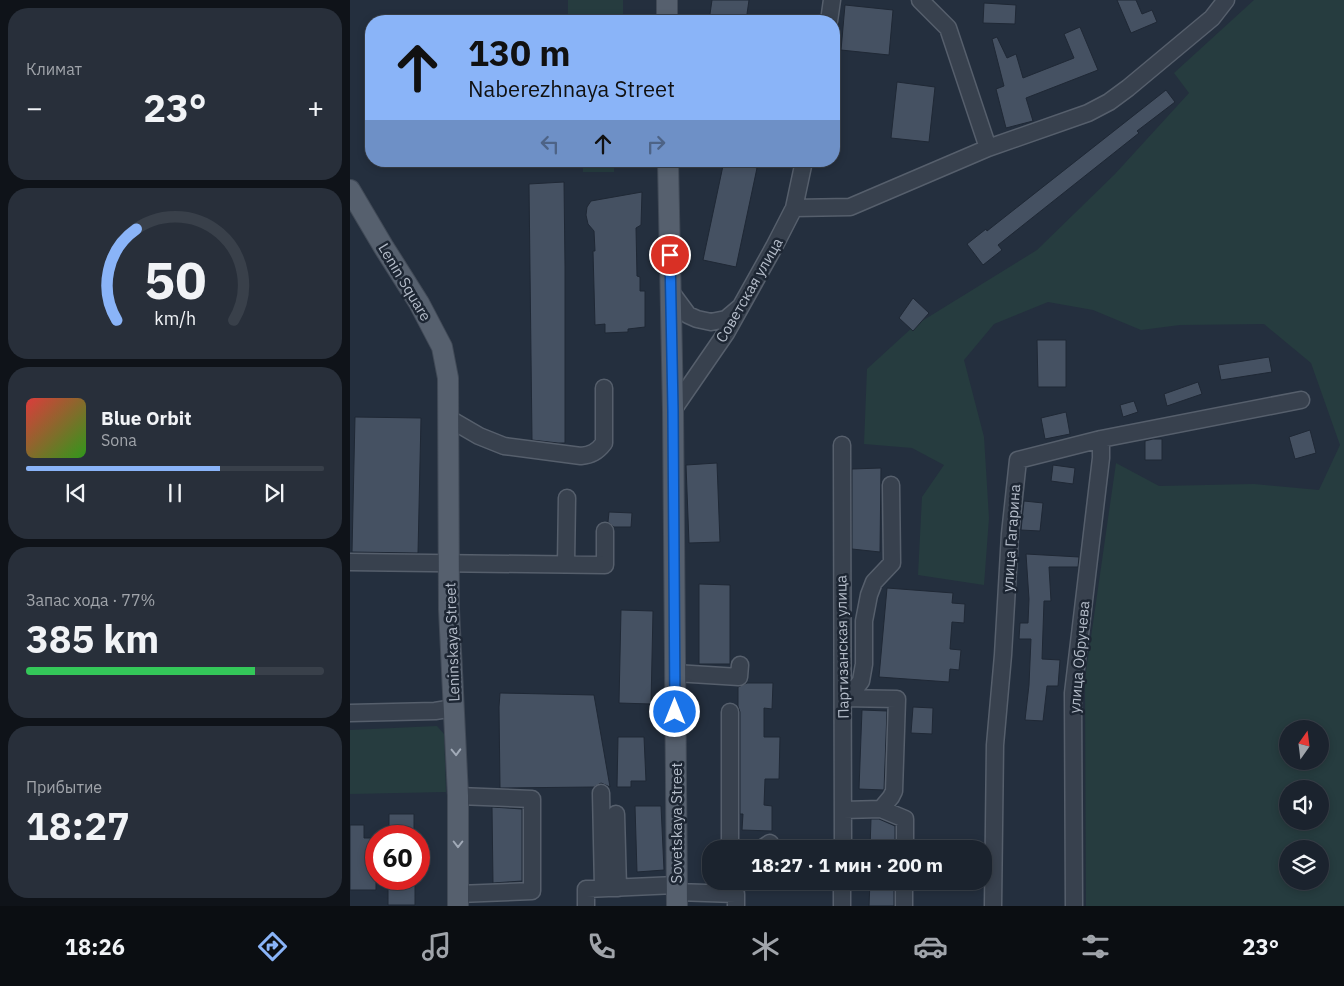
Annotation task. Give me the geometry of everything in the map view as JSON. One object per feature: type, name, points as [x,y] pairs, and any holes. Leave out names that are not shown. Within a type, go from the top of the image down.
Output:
[{"type":"main road","points":[[667,0],[667,15]]},
{"type":"main road","name":"Sovetskaya Street","points":[[668,167],[673,410],[676,894]]},
{"type":"main road","name":"Lenin Square","points":[[350,190],[419,303],[442,346],[448,378]]},
{"type":"main road","name":"Leninskaya Street","points":[[448,378],[449,609],[458,796],[458,900]]},
{"type":"street","points":[[830,15],[832,0]]},
{"type":"street","points":[[920,0],[948,28],[988,148]]},
{"type":"street","points":[[794,208],[850,207],[988,148],[1088,113],[1128,88],[1212,18],[1226,0]]},
{"type":"street","name":"Советская улица","points":[[673,410],[726,333],[774,247],[794,208],[803,167]]},
{"type":"street","points":[[671,292],[688,315],[711,322],[726,319],[741,306]]},
{"type":"street","points":[[448,418],[479,436],[504,446],[581,456],[588,455],[600,449],[604,443],[604,388]]},
{"type":"street","name":"улица Гагарина","points":[[993,906],[995,745],[1003,655],[1010,534],[1018,460],[1101,440],[1301,400]]},
{"type":"street","name":"улица Обручева","points":[[1074,906],[1073,692],[1101,458],[1101,440]]},
{"type":"street","name":"Партизанская улица","points":[[842,445],[843,840]]},
{"type":"street","points":[[843,698],[855,689],[861,681],[864,664],[864,621],[869,595],[874,582],[892,563],[891,485]]},
{"type":"street","points":[[566,564],[567,498]]},
{"type":"street","points":[[350,562],[605,565],[605,531]]},
{"type":"street","points":[[675,673],[739,677],[740,665]]},
{"type":"street","points":[[843,698],[897,699],[894,791],[881,809]]},
{"type":"street","points":[[350,714],[454,708]]},
{"type":"street","points":[[730,712],[730,840]]},
{"type":"street","points":[[601,793],[610,888]]},
{"type":"street","points":[[458,796],[532,798],[532,891],[458,900]]},
{"type":"street","points":[[843,810],[881,809],[905,819],[905,840]]},
{"type":"street","points":[[610,888],[616,814]]},
{"type":"street","points":[[586,906],[586,889],[610,888],[676,894],[730,894]]},
{"type":"street","points":[[842,890],[842,906]]},
{"type":"street","points":[[904,890],[904,906]]},
{"type":"green space","points":[[568,0],[623,0],[623,15],[568,15]]},
{"type":"green space","points":[[1254,0],[1344,0],[1344,906],[1086,906],[1085,679],[1116,463],[1159,486],[1254,484],[1319,490],[1340,445],[1311,363],[1264,324],[1180,325],[1141,330],[1093,310],[1048,302],[994,324],[964,360],[984,437],[989,518],[984,585],[918,575],[922,497],[944,465],[912,448],[864,444],[867,369],[914,326],[1037,250],[1115,174],[1189,93],[1174,73]]},
{"type":"green space","points":[[583,167],[614,167],[614,172],[583,172]]},
{"type":"green space","points":[[437,726],[444,734],[446,792],[350,794],[350,730]]},
{"type":"building","points":[[712,0],[749,0],[747,15],[710,15]]},
{"type":"building","points":[[1117,0],[1136,0],[1142,14],[1152,10],[1157,22],[1131,33]]},
{"type":"building","points":[[984,3],[1016,5],[1015,24],[983,23]]},
{"type":"building","points":[[845,5],[893,10],[889,55],[841,50]]},
{"type":"building","points":[[1080,27],[1098,70],[1026,98],[1033,121],[1006,128],[996,89],[1004,86],[992,39],[997,37],[1007,58],[1016,54],[1023,78],[1074,58],[1064,34]]},
{"type":"building","points":[[897,82],[935,87],[929,142],[891,138]]},
{"type":"building","points":[[1166,90],[1175,102],[998,245],[1002,250],[983,265],[967,244],[986,229],[987,231]]},
{"type":"building","points":[[723,167],[757,168],[736,267],[703,260]]},
{"type":"building","points":[[564,182],[565,443],[558,443],[532,440],[529,184]]},
{"type":"building","points":[[642,192],[641,225],[636,228],[637,276],[640,277],[640,291],[645,291],[645,327],[628,329],[628,332],[605,333],[605,324],[595,325],[594,231],[588,224],[587,207],[591,201]]},
{"type":"building","points":[[913,298],[929,313],[913,331],[899,318]]},
{"type":"building","points":[[1037,340],[1066,340],[1066,387],[1038,387]]},
{"type":"building","points":[[1269,357],[1272,372],[1221,380],[1218,365]]},
{"type":"building","points":[[1198,382],[1202,394],[1167,406],[1164,394]]},
{"type":"building","points":[[1134,401],[1138,412],[1123,417],[1120,405]]},
{"type":"building","points":[[1066,412],[1070,434],[1045,439],[1041,418]]},
{"type":"building","points":[[355,417],[421,418],[418,553],[352,552]]},
{"type":"building","points":[[1310,430],[1316,453],[1295,459],[1289,437]]},
{"type":"building","points":[[1162,439],[1162,460],[1145,460],[1145,441]]},
{"type":"building","points":[[717,463],[720,542],[689,543],[686,465]]},
{"type":"building","points":[[1053,465],[1075,468],[1073,484],[1051,481]]},
{"type":"building","points":[[881,468],[880,552],[852,549],[852,469]]},
{"type":"building","points":[[1024,501],[1043,503],[1040,531],[1021,530]]},
{"type":"building","points":[[609,512],[632,513],[631,527],[614,527],[608,522]]},
{"type":"building","points":[[1026,554],[1079,557],[1078,567],[1049,567],[1051,601],[1044,601],[1042,659],[1060,660],[1058,686],[1047,686],[1043,721],[1025,720],[1031,639],[1019,639],[1020,623],[1028,623],[1029,599]]},
{"type":"building","points":[[699,584],[730,585],[730,664],[699,664]]},
{"type":"building","points":[[887,588],[953,593],[952,603],[965,604],[964,623],[952,622],[950,649],[961,650],[959,670],[950,669],[949,682],[879,677]]},
{"type":"building","points":[[621,610],[653,611],[651,704],[619,703]]},
{"type":"building","points":[[747,683],[773,683],[772,709],[764,708],[764,737],[780,737],[779,779],[765,779],[764,805],[772,806],[772,831],[742,830],[743,814],[740,814],[740,712],[738,706],[738,687]]},
{"type":"building","points":[[500,693],[594,695],[610,787],[601,783],[594,787],[500,788]]},
{"type":"building","points":[[913,707],[933,708],[932,734],[911,733]]},
{"type":"building","points":[[862,710],[887,711],[884,790],[859,789]]},
{"type":"building","points":[[618,737],[644,737],[646,781],[631,781],[631,787],[617,787]]},
{"type":"building","points":[[635,806],[661,806],[664,870],[637,872]]},
{"type":"building","points":[[492,807],[522,809],[522,881],[493,883]]},
{"type":"building","points":[[389,814],[414,814],[414,825],[389,825]]},
{"type":"building","points":[[871,819],[879,819],[895,826],[895,840],[870,840]]},
{"type":"building","points":[[350,825],[364,825],[365,890],[350,890]]},
{"type":"building","points":[[388,890],[415,890],[415,905],[388,905]]},
{"type":"building","points":[[870,890],[894,890],[894,906],[869,906]]},
{"type":"route","points":[[670,255],[675,712]]}]
